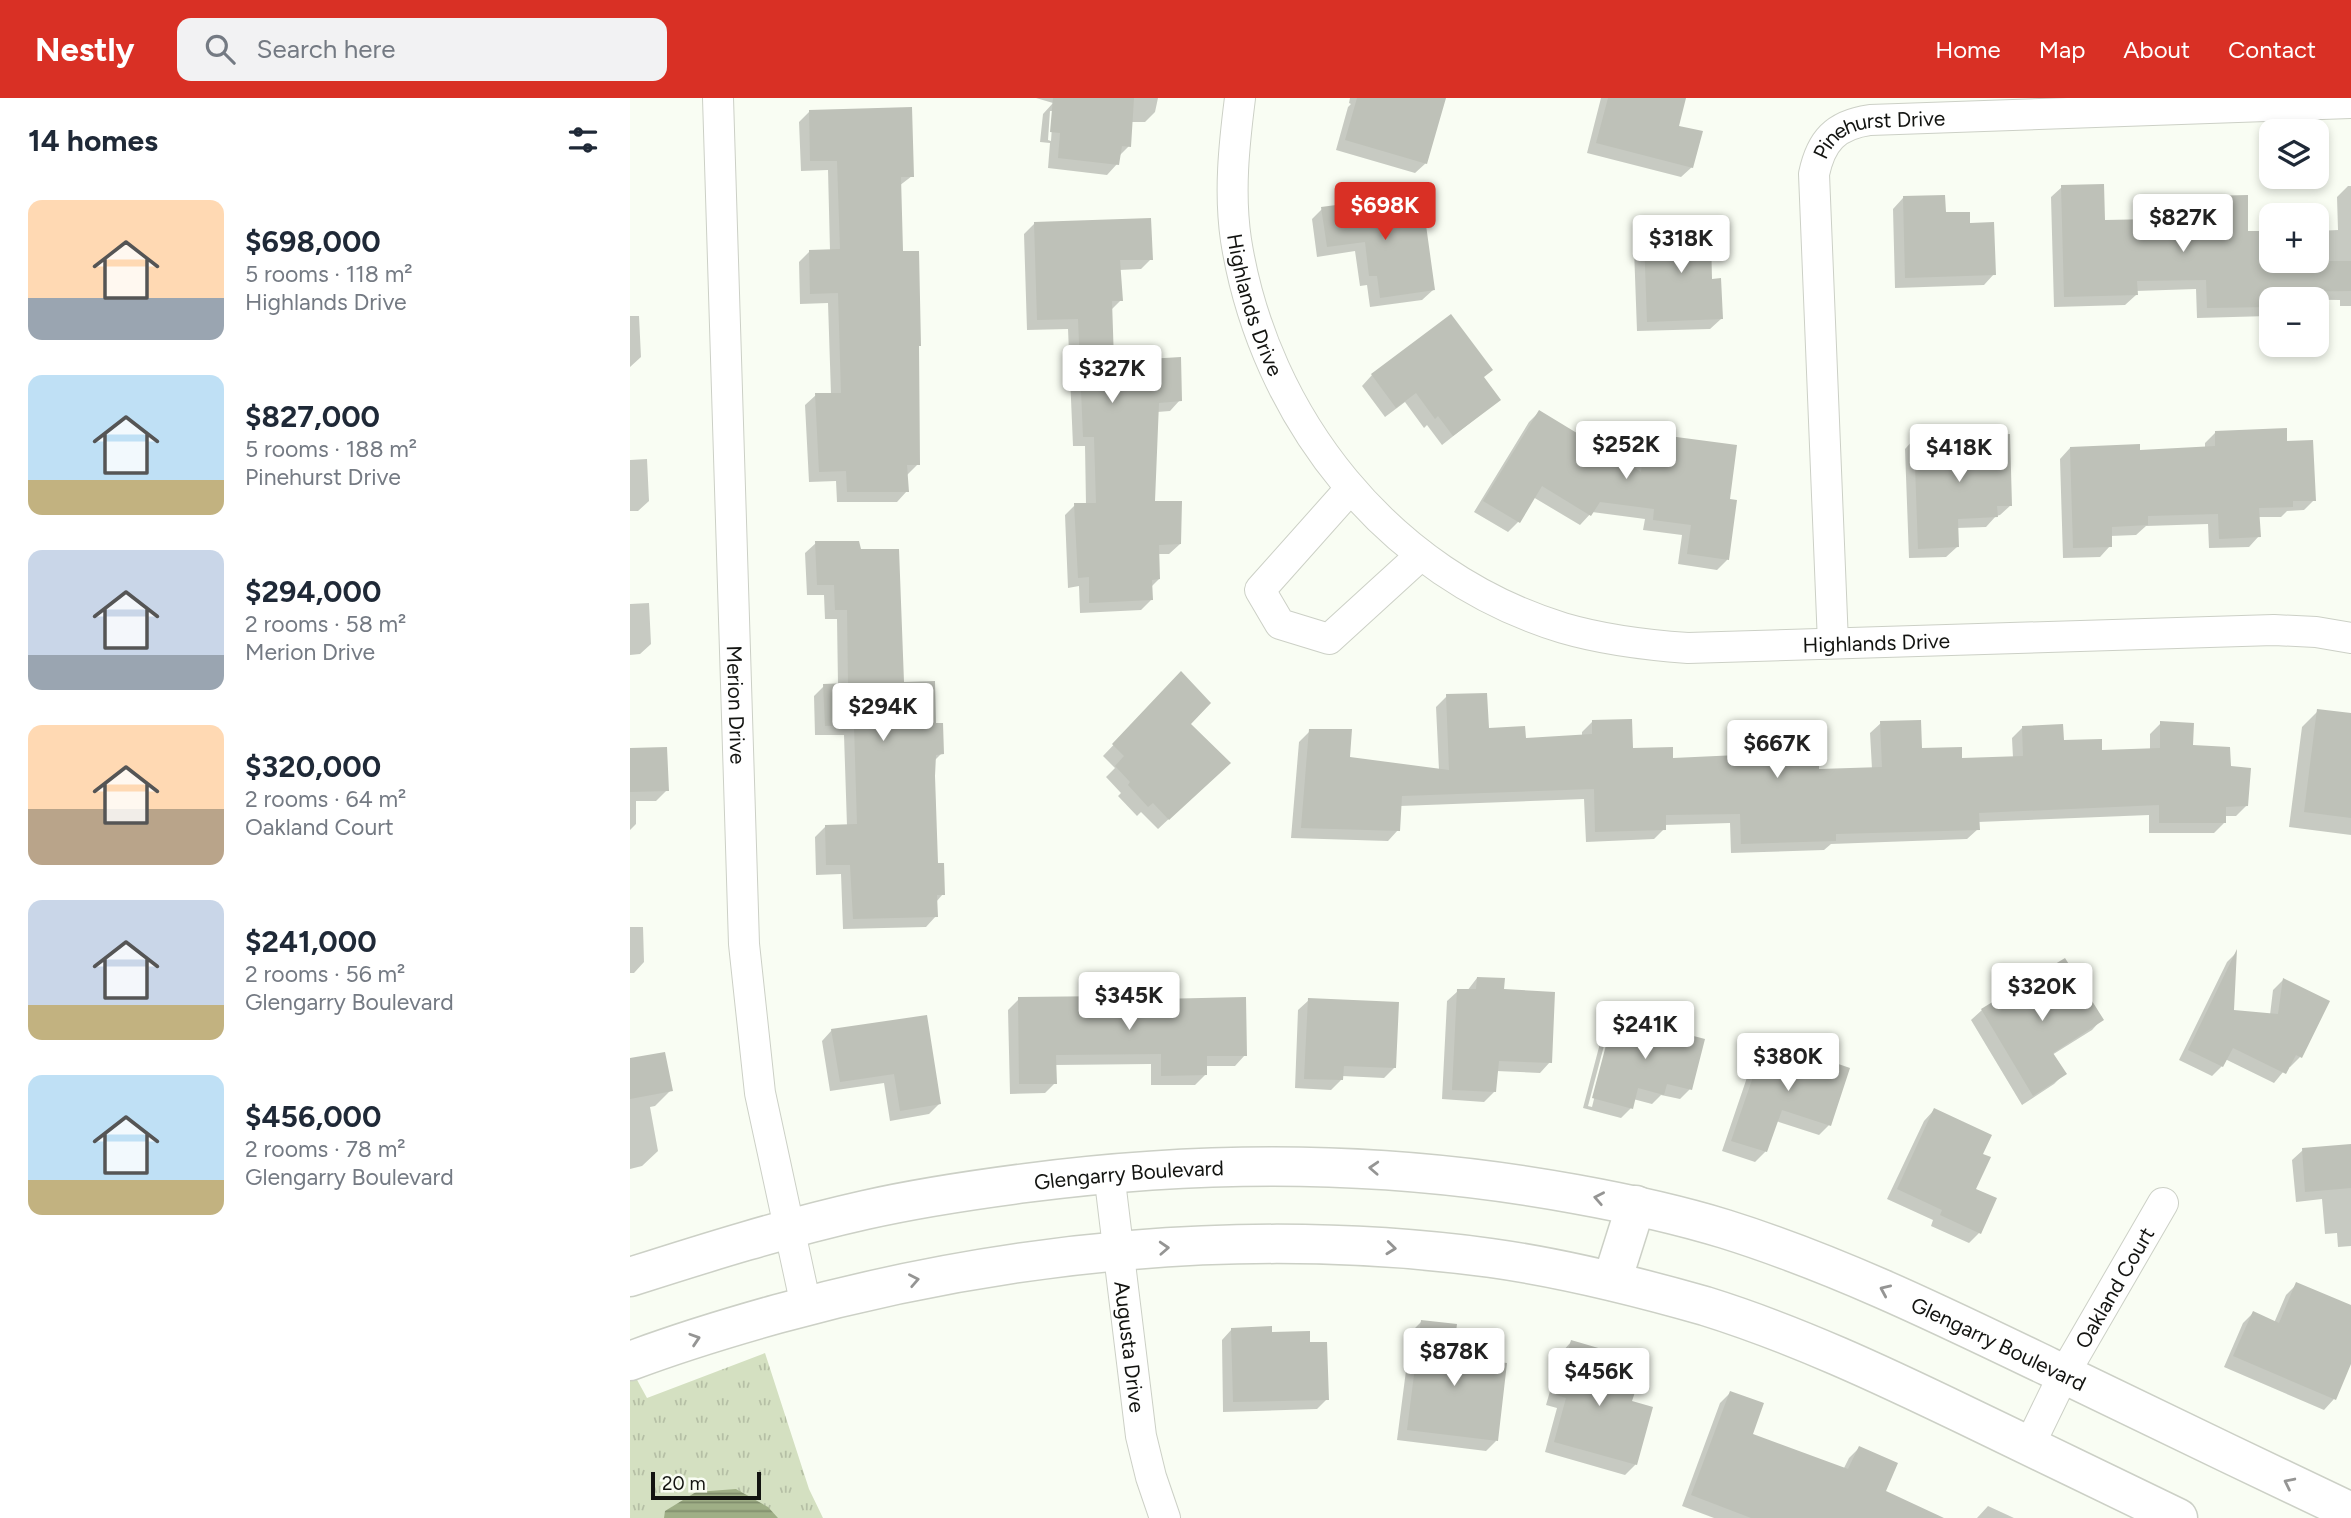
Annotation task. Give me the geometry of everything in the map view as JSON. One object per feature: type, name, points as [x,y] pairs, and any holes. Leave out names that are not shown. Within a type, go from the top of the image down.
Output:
[{"type":"street","name":"Merion Drive","points":[[718,98],[744,944],[760,1093],[806,1306]]},
{"type":"street","name":"Highlands Drive","points":[[1240,98],[1233,153],[1236,238],[1246,293],[1259,334],[1281,384],[1322,453],[1350,489],[1389,528],[1457,580],[1508,606],[1561,627],[1603,638],[1688,648],[2274,630],[2316,632],[2351,638]]},
{"type":"street","name":"Pinehurst Drive","points":[[1833,643],[1814,174],[1826,142],[1837,131],[1855,122],[1870,120],[2351,103]]},
{"type":"street","points":[[1350,489],[1260,590],[1280,624],[1329,639],[1421,555]]},
{"type":"street","name":"Glengarry Boulevard","points":[[630,1277],[788,1229],[868,1209],[957,1192],[1109,1173],[1241,1165],[1374,1168],[1507,1181],[1636,1205],[1724,1229],[1833,1268],[1939,1314],[2351,1512]]},
{"type":"street","name":"Augusta Drive","points":[[1109,1173],[1141,1436],[1165,1518]]},
{"type":"street","name":"Oakland Court","points":[[2029,1446],[2064,1374],[2163,1203]]},
{"type":"street","points":[[1612,1281],[1636,1205]]},
{"type":"street","points":[[630,1361],[725,1329],[885,1286],[967,1270],[1118,1250],[1245,1243],[1371,1246],[1493,1258],[1612,1281],[1708,1307],[1792,1337],[1905,1386],[2178,1518]]},
{"type":"green space","points":[[765,1353],[809,1489],[823,1518],[630,1518],[630,1367],[647,1398]]},
{"type":"shaded area","points":[[736,1489],[768,1507],[778,1518],[664,1518],[665,1511],[696,1492]]},
{"type":"building","points":[[1053,98],[1134,98],[1131,147],[1122,146],[1119,165],[1058,158],[1060,133],[1050,132]]},
{"type":"building","points":[[1357,98],[1446,98],[1427,164],[1345,140]]},
{"type":"building","points":[[1608,98],[1686,98],[1679,126],[1703,131],[1693,168],[1596,143]]},
{"type":"building","points":[[912,107],[914,177],[901,177],[903,251],[919,251],[920,465],[907,465],[909,492],[847,492],[846,471],[819,472],[815,393],[841,393],[838,293],[810,294],[809,250],[840,249],[837,161],[810,161],[809,110]]},
{"type":"building","points":[[2104,184],[2105,220],[2205,218],[2204,196],[2248,195],[2248,231],[2259,231],[2259,273],[2329,273],[2329,261],[2351,261],[2351,291],[2329,291],[2329,287],[2259,287],[2259,307],[2207,308],[2206,280],[2137,281],[2138,295],[2064,297],[2061,185]]},
{"type":"building","points":[[1419,194],[1410,225],[1426,225],[1435,290],[1380,298],[1377,276],[1369,276],[1365,242],[1327,247],[1321,207]]},
{"type":"building","points":[[1945,195],[1946,212],[1970,212],[1970,223],[1994,222],[1996,275],[1905,278],[1903,196]]},
{"type":"building","points":[[1151,218],[1153,260],[1120,260],[1123,301],[1112,301],[1114,361],[1181,357],[1182,401],[1159,403],[1155,501],[1182,501],[1181,544],[1159,545],[1160,579],[1152,580],[1153,600],[1089,603],[1089,577],[1078,578],[1074,503],[1096,503],[1094,437],[1083,437],[1078,319],[1037,320],[1034,222]]},
{"type":"building","points":[[1704,223],[1704,239],[1711,239],[1712,279],[1721,278],[1723,319],[1647,322],[1644,238],[1652,224]]},
{"type":"building","points":[[1451,314],[1493,370],[1484,377],[1501,400],[1453,436],[1438,416],[1435,419],[1416,393],[1396,408],[1371,374]]},
{"type":"building","points":[[1539,410],[1641,472],[1646,433],[1737,445],[1730,499],[1737,500],[1729,560],[1687,554],[1691,525],[1653,520],[1654,509],[1600,502],[1591,516],[1542,486],[1520,523],[1483,501]]},
{"type":"building","points":[[2287,428],[2287,441],[2313,440],[2316,501],[2293,501],[2293,507],[2259,508],[2261,537],[2219,539],[2218,514],[2148,516],[2148,525],[2112,527],[2112,547],[2073,548],[2070,447],[2140,444],[2140,450],[2215,446],[2215,431]]},
{"type":"building","points":[[2010,434],[2012,506],[1997,506],[1998,517],[1958,519],[1959,547],[1918,549],[1914,437]]},
{"type":"building","points":[[815,541],[859,541],[861,549],[899,549],[904,682],[935,681],[936,723],[943,723],[944,754],[936,755],[935,776],[938,863],[944,863],[945,895],[937,895],[938,917],[853,919],[850,865],[826,865],[825,825],[857,824],[854,725],[825,726],[823,684],[848,683],[847,610],[835,610],[834,585],[817,585]]},
{"type":"building","points":[[1181,671],[1211,703],[1191,724],[1231,763],[1169,820],[1153,803],[1148,807],[1128,785],[1130,782],[1115,766],[1124,756],[1112,744]]},
{"type":"building","points":[[1487,693],[1489,728],[1525,726],[1526,738],[1592,734],[1592,720],[1632,719],[1633,748],[1673,747],[1673,758],[1738,755],[1737,732],[1778,731],[1779,760],[1819,758],[1819,769],[1882,767],[1880,721],[1921,720],[1922,748],[1962,747],[1962,758],[2023,756],[2022,726],[2063,724],[2064,740],[2102,739],[2102,750],[2160,748],[2160,721],[2194,723],[2193,745],[2230,747],[2231,766],[2251,768],[2248,806],[2226,807],[2226,823],[2159,823],[2159,805],[1979,813],[1980,830],[1836,834],[1836,841],[1741,844],[1740,814],[1666,815],[1666,830],[1595,832],[1594,789],[1402,796],[1400,831],[1301,828],[1309,729],[1352,729],[1350,757],[1449,770],[1446,694]]},
{"type":"building","points":[[2317,709],[2351,713],[2351,818],[2304,812]]},
{"type":"building","points":[[667,747],[669,791],[630,792],[630,748]]},
{"type":"building","points":[[2237,949],[2234,1010],[2278,1014],[2283,978],[2330,1001],[2302,1058],[2296,1055],[2286,1074],[2233,1048],[2223,1067],[2188,1050]]},
{"type":"building","points":[[2065,958],[2104,1020],[2053,1053],[2067,1074],[2033,1096],[1981,1009]]},
{"type":"building","points":[[1477,977],[1505,978],[1504,989],[1555,992],[1552,1063],[1499,1061],[1496,1092],[1452,1090],[1457,989],[1476,989]]},
{"type":"building","points":[[1113,996],[1113,1000],[1246,997],[1247,1056],[1207,1056],[1207,1075],[1161,1076],[1161,1054],[1056,1055],[1057,1084],[1019,1084],[1018,997]]},
{"type":"building","points":[[1308,998],[1399,1002],[1396,1068],[1344,1066],[1343,1080],[1304,1079]]},
{"type":"building","points":[[927,1015],[941,1104],[900,1111],[894,1074],[840,1082],[831,1029]]},
{"type":"building","points":[[1614,1015],[1705,1039],[1692,1090],[1667,1084],[1664,1095],[1638,1088],[1633,1109],[1592,1098]]},
{"type":"building","points":[[1766,1039],[1850,1068],[1831,1126],[1782,1110],[1767,1152],[1731,1141]]},
{"type":"building","points":[[665,1052],[673,1091],[630,1099],[630,1058]]},
{"type":"building","points":[[1934,1108],[1992,1135],[1983,1154],[1991,1157],[1976,1189],[1997,1198],[1981,1234],[1940,1215],[1942,1210],[1897,1189]]},
{"type":"building","points":[[2351,1144],[2351,1188],[2305,1192],[2302,1148]]},
{"type":"building","points":[[2296,1282],[2351,1305],[2351,1364],[2336,1400],[2233,1356],[2253,1311],[2279,1323]]},
{"type":"building","points":[[1421,1320],[1457,1324],[1453,1356],[1507,1363],[1498,1441],[1407,1430]]},
{"type":"building","points":[[1272,1326],[1272,1332],[1310,1331],[1310,1342],[1327,1342],[1329,1400],[1233,1402],[1231,1328]]},
{"type":"building","points":[[1571,1340],[1612,1352],[1603,1384],[1635,1392],[1632,1401],[1653,1407],[1637,1465],[1554,1442],[1566,1398],[1556,1395]]},
{"type":"building","points":[[1730,1391],[1764,1403],[1753,1434],[1848,1469],[1859,1446],[1898,1463],[1886,1491],[1944,1518],[1751,1518],[1691,1495]]}]
